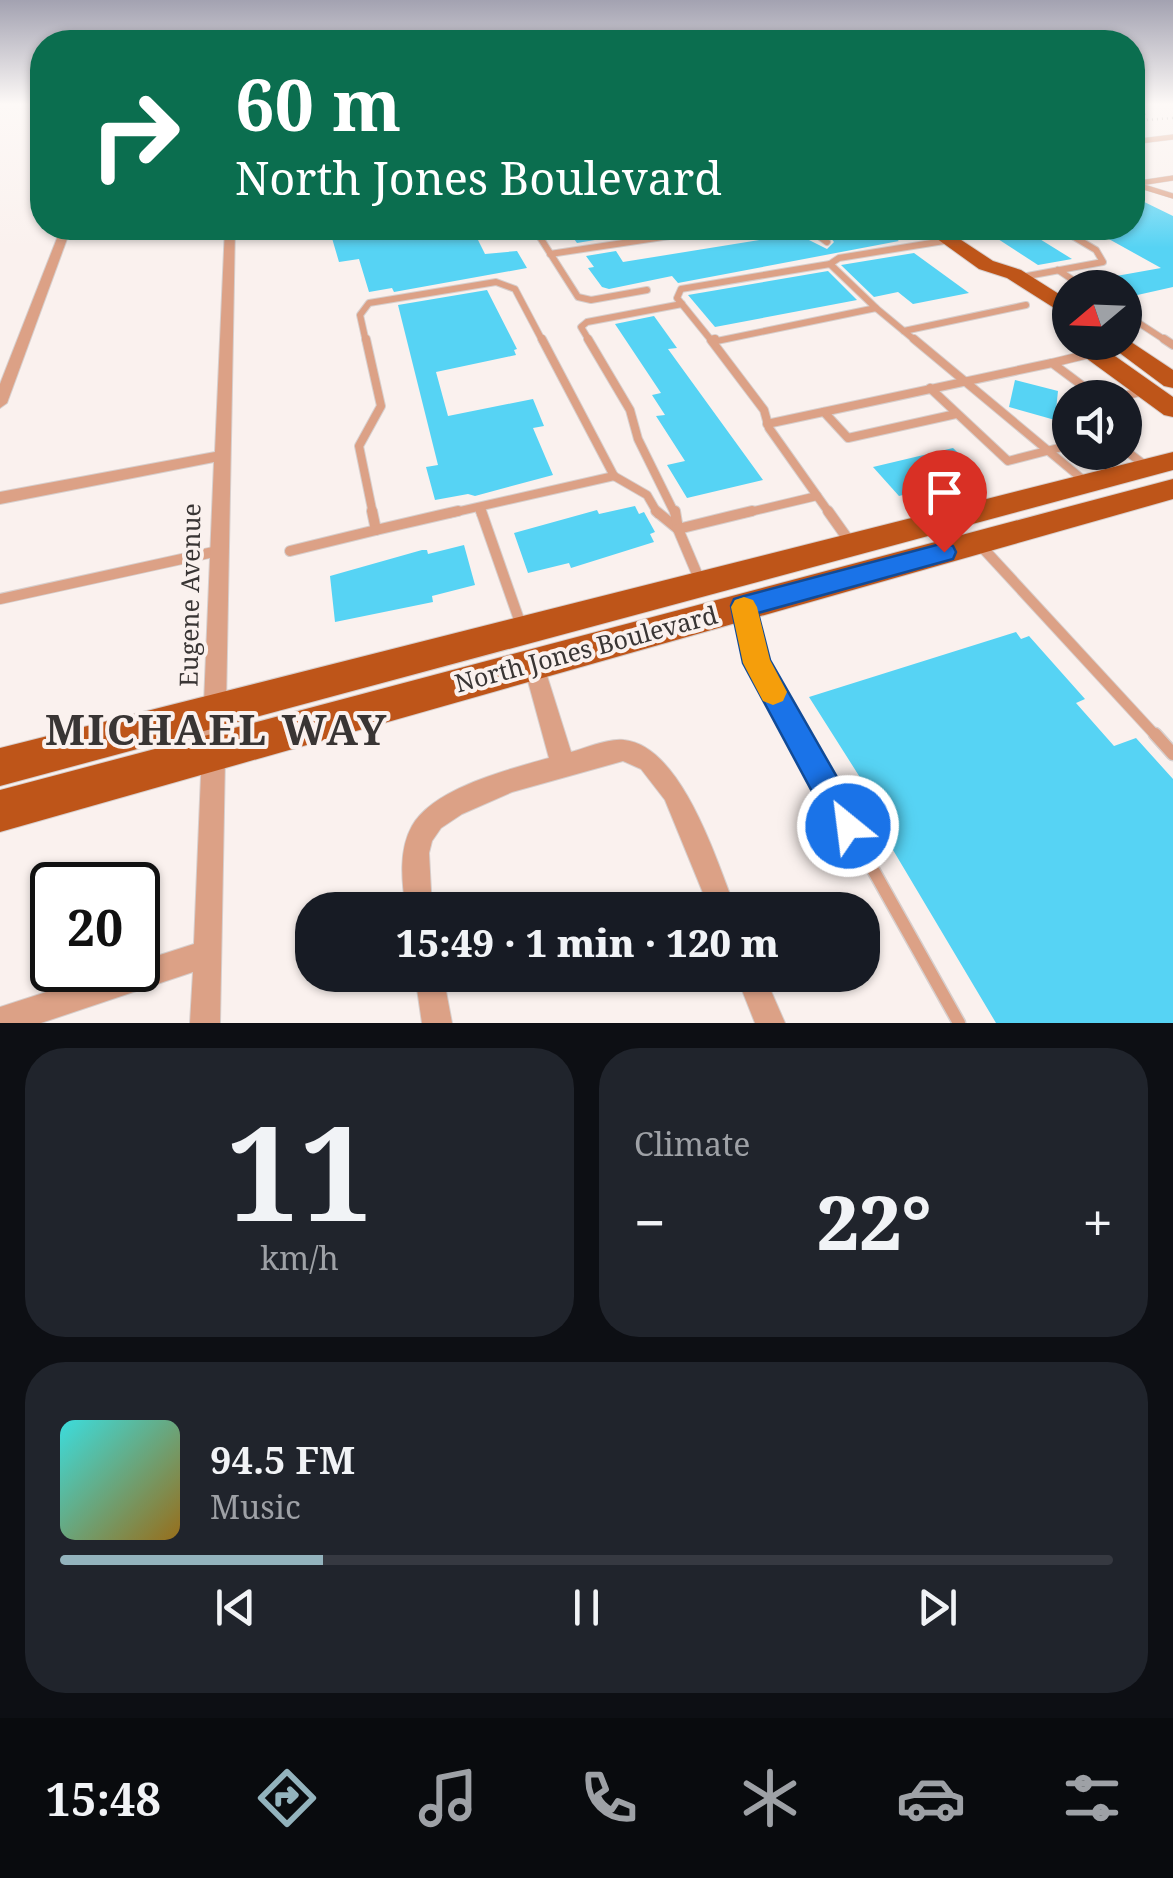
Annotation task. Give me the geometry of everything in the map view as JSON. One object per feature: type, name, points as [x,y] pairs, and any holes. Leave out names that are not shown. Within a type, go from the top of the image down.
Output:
[{"type":"main road","points":[[950,240],[986,266],[1020,278],[1052,300]]},
{"type":"main road","points":[[986,266],[989,280],[1052,324]]},
{"type":"main road","points":[[1112,360],[1173,409]]},
{"type":"main road","points":[[1127,360],[1173,381]]},
{"type":"main road","name":"North Jones Boulevard","points":[[0,811],[214,753],[528,647],[700,582],[1088,483],[1149,459]]},
{"type":"main road","name":"North Jones Boulevard","points":[[0,767],[214,711],[730,610],[1173,489]]},
{"type":"main road","points":[[700,582],[730,610]]},
{"type":"street","points":[[0,403],[61,240]]},
{"type":"street","name":"Eugene Avenue","points":[[205,1023],[229,240]]},
{"type":"street","points":[[0,498],[220,456]]},
{"type":"street","points":[[528,647],[563,766]]},
{"type":"street","points":[[416,892],[414,880],[422,831],[451,803],[623,750],[649,761],[674,792],[716,892]]},
{"type":"street","points":[[0,1022],[209,953]]},
{"type":"street","points":[[432,992],[437,1023]]},
{"type":"street","points":[[757,992],[770,1023]]},
{"type":"lane","points":[[1145,182],[1173,178]]},
{"type":"lane","points":[[1145,188],[1173,196]]},
{"type":"lane","points":[[541,240],[578,297],[584,300],[646,290]]},
{"type":"lane","points":[[550,254],[642,240]]},
{"type":"lane","points":[[852,545],[768,424],[764,410],[676,298],[682,289],[950,240]]},
{"type":"lane","points":[[1058,270],[1102,262],[1096,250],[1079,240]]},
{"type":"lane","points":[[830,264],[876,308],[1088,483]]},
{"type":"lane","points":[[1020,278],[1052,271]]},
{"type":"lane","points":[[376,530],[359,446],[382,406],[360,314],[369,303],[496,282],[515,289],[614,476],[647,495],[656,513],[678,530]]},
{"type":"lane","points":[[682,304],[587,322],[581,327],[630,410],[638,438],[674,505],[678,530],[700,582]]},
{"type":"lane","points":[[904,331],[1026,306]]},
{"type":"lane","points":[[711,340],[876,308]]},
{"type":"lane","points":[[1142,325],[1173,345]]},
{"type":"lane","points":[[768,424],[1058,360]]},
{"type":"lane","points":[[1052,362],[1076,380]]},
{"type":"lane","points":[[930,388],[1008,460],[1052,449]]},
{"type":"lane","points":[[1142,391],[1147,390]]},
{"type":"lane","points":[[824,412],[848,438],[956,414]]},
{"type":"lane","points":[[290,551],[614,476]]},
{"type":"lane","points":[[678,530],[816,496]]},
{"type":"lane","points":[[479,506],[528,647]]},
{"type":"lane","points":[[978,543],[1173,754]]},
{"type":"lane","points":[[0,599],[218,551]]},
{"type":"lane","points":[[730,610],[959,1023]]},
{"type":"building","points":[[1145,202],[1173,216],[1173,287],[1142,294],[1142,271],[1161,268],[1111,240],[1145,240]]},
{"type":"building","points":[[333,240],[478,240],[485,254],[517,251],[527,268],[394,292],[392,288],[369,292],[359,259],[339,262]]},
{"type":"building","points":[[760,240],[809,240],[827,249],[834,242],[899,241],[678,283],[672,276],[609,289],[602,287],[588,268],[594,267],[586,256],[616,251],[623,262]]},
{"type":"building","points":[[999,240],[1041,240],[1072,259],[1038,265]]},
{"type":"building","points":[[914,253],[969,293],[913,304],[898,292],[874,297],[841,265]]},
{"type":"building","points":[[828,271],[857,300],[715,327],[688,295]]},
{"type":"building","points":[[487,290],[517,349],[516,355],[436,372],[448,416],[533,399],[544,426],[533,428],[553,475],[475,496],[435,500],[426,467],[438,465],[398,305]]},
{"type":"building","points":[[654,316],[677,348],[668,349],[763,480],[687,498],[667,465],[685,461],[656,416],[665,415],[652,395],[661,393],[615,324]]},
{"type":"building","points":[[1015,380],[1052,389],[1052,419],[1009,407]]},
{"type":"building","points":[[953,448],[981,475],[899,496],[873,467]]},
{"type":"building","points":[[635,506],[639,514],[644,512],[655,532],[650,534],[654,542],[571,568],[569,563],[528,573],[514,533],[597,510],[599,514]]},
{"type":"building","points":[[464,545],[475,585],[432,596],[433,602],[335,622],[330,576],[422,550],[428,554]]},
{"type":"building","points":[[1016,632],[1021,639],[1029,636],[1085,699],[1076,703],[1114,746],[1136,738],[1173,779],[1173,1023],[996,1023],[868,808],[853,812],[842,792],[861,779],[809,697]]},
{"type":"slow traffic","points":[[744,607],[756,663],[773,692]]},
{"type":"district","name":"MICHAEL WAY","points":[[217,730]]},
{"type":"route","points":[[848,826],[756,663],[744,606],[944,552]]}]
